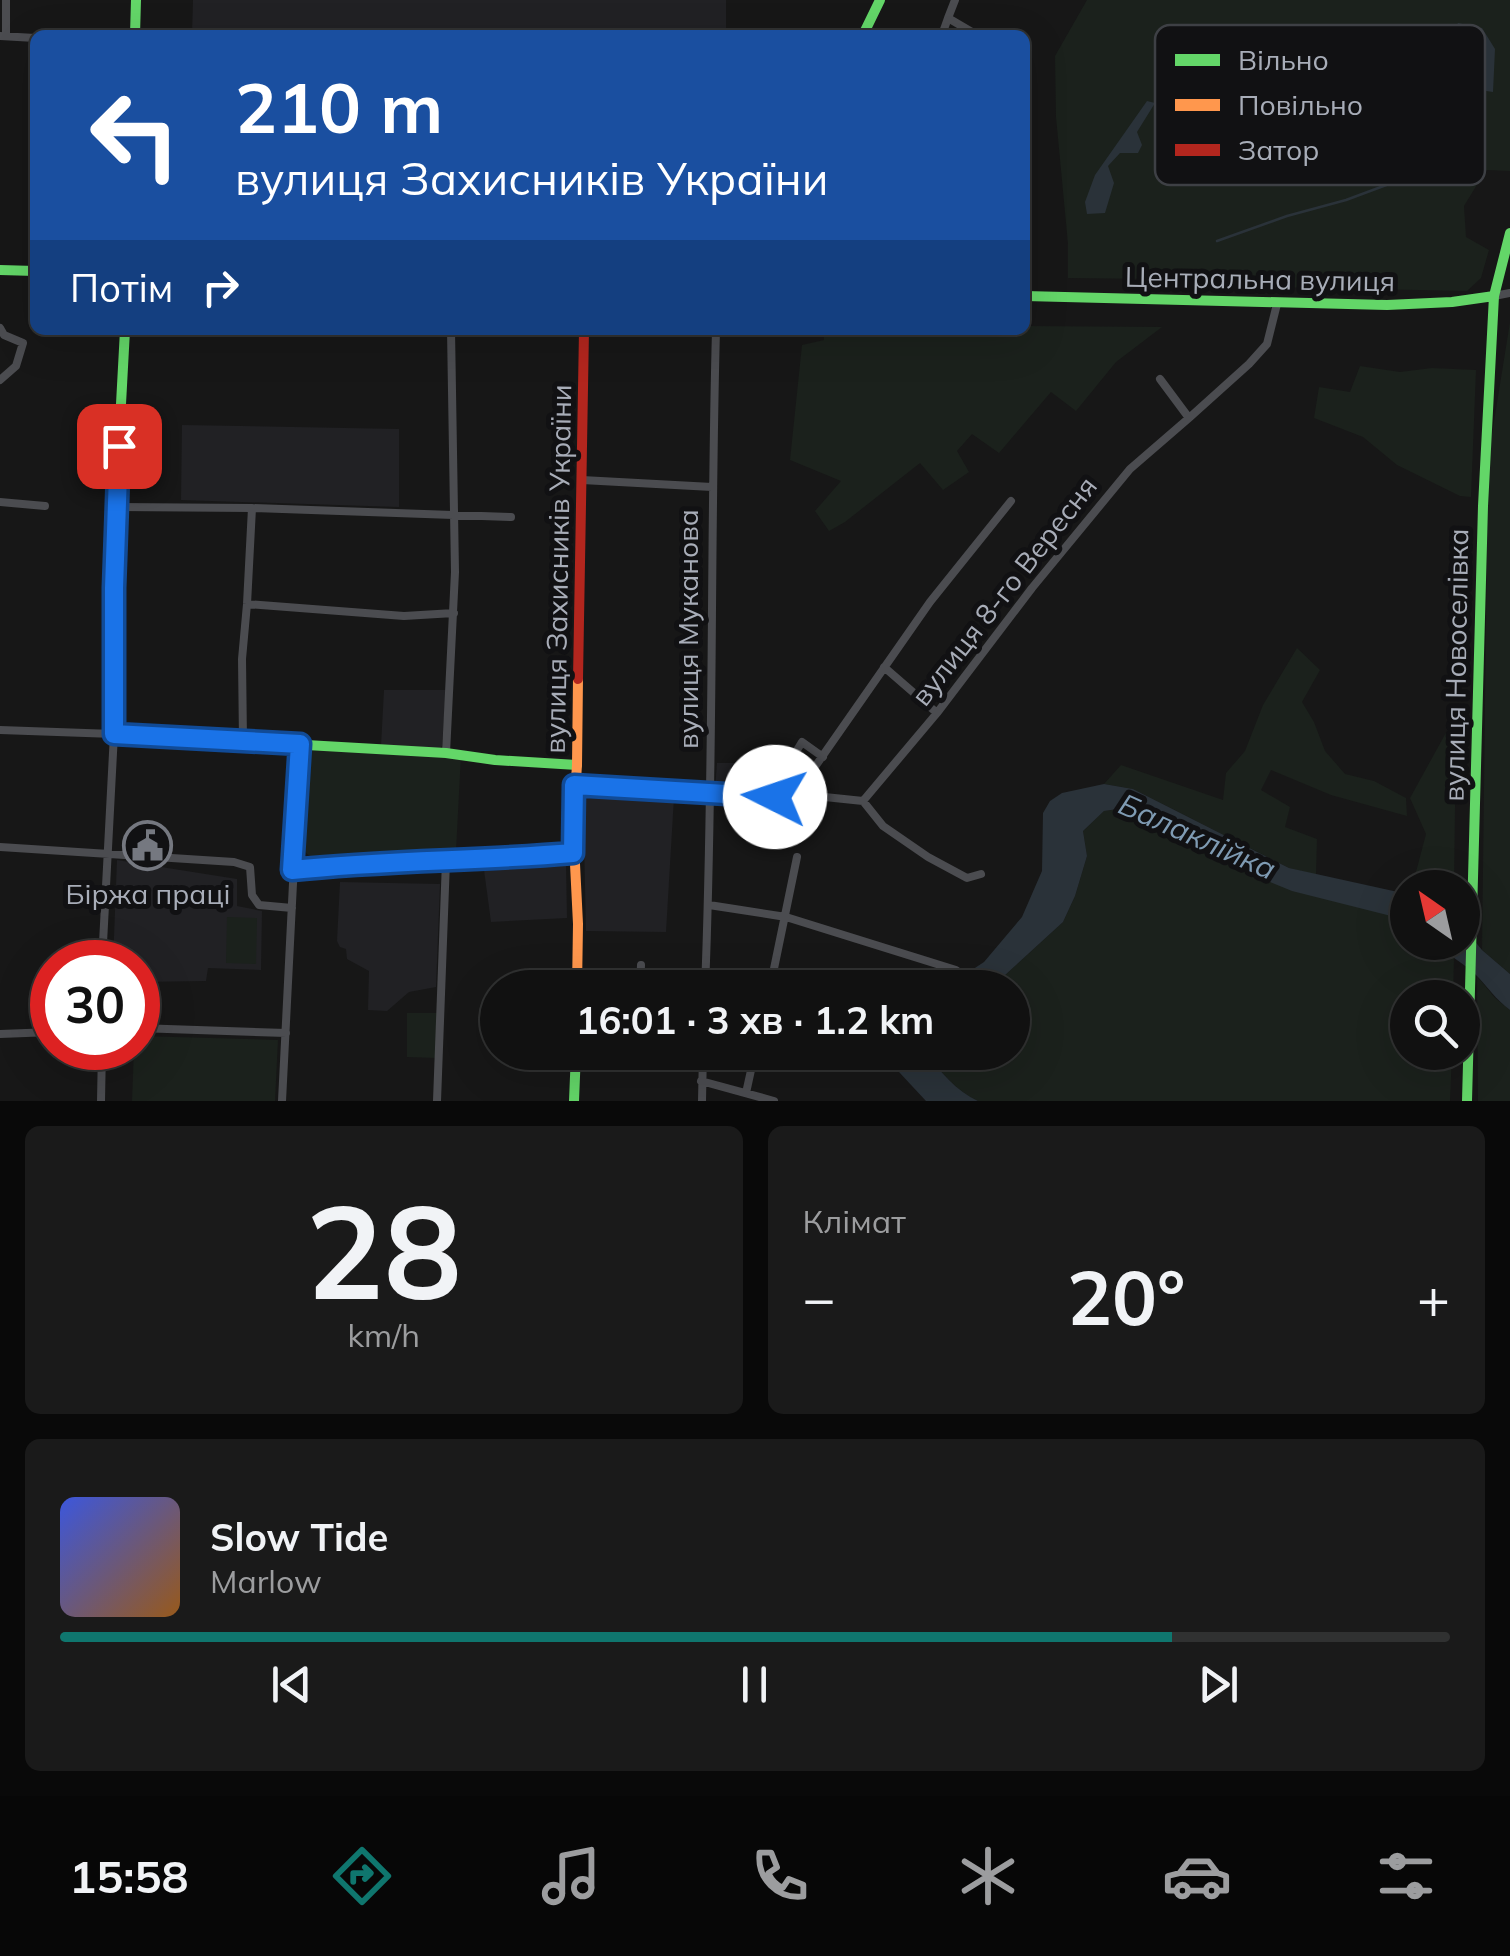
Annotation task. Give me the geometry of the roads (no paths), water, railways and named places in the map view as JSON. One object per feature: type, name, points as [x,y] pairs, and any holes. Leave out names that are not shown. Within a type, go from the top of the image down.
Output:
[{"type":"street","points":[[6,0],[3,36],[30,38]]},
{"type":"street","points":[[135,30],[136,0]]},
{"type":"street","points":[[865,30],[880,0]]},
{"type":"street","points":[[944,30],[955,0]]},
{"type":"street","points":[[948,18],[968,30]]},
{"type":"street","name":"вулиця Новоселівка","points":[[1467,1101],[1480,581],[1494,296],[1510,233]]},
{"type":"street","points":[[0,270],[30,270]]},
{"type":"street","points":[[1494,296],[1510,294]]},
{"type":"street","name":"Центральна вулиця","points":[[1030,296],[1387,306],[1494,296]]},
{"type":"street","name":"вулиця 8-го Вересня","points":[[863,801],[1130,469],[1250,364],[1267,344],[1276,304]]},
{"type":"street","points":[[0,328],[4,335],[23,343],[16,366],[0,380]]},
{"type":"street","points":[[103,940],[114,734],[117,507],[125,335]]},
{"type":"street","points":[[446,753],[454,612],[451,335]]},
{"type":"street","name":"вулиця Захисників України","points":[[577,970],[573,853],[584,335]]},
{"type":"street","name":"вулиця Муканова","points":[[706,970],[716,335]]},
{"type":"street","points":[[1160,379],[1189,418]]},
{"type":"street","points":[[582,480],[712,487]]},
{"type":"street","points":[[796,794],[930,602],[1011,501]]},
{"type":"street","points":[[0,502],[45,506]]},
{"type":"street","points":[[117,507],[510,517]]},
{"type":"street","points":[[243,741],[242,659],[252,508]]},
{"type":"street","points":[[247,604],[404,616],[454,612]]},
{"type":"street","points":[[884,667],[937,713]]},
{"type":"street","points":[[0,730],[300,744],[577,764]]},
{"type":"street","points":[[775,797],[778,781],[802,742],[823,756]]},
{"type":"street","points":[[282,1101],[300,744]]},
{"type":"street","points":[[574,785],[775,797],[796,794],[863,801],[882,826],[928,857],[967,878],[981,874]]},
{"type":"street","points":[[0,846],[234,862],[250,868],[252,895],[259,905],[292,908]]},
{"type":"street","points":[[292,870],[573,853]]},
{"type":"street","points":[[774,970],[797,857]]},
{"type":"street","points":[[437,1101],[446,862]]},
{"type":"street","points":[[708,905],[786,917],[956,970]]},
{"type":"street","points":[[641,964],[641,970]]},
{"type":"street","points":[[160,1029],[286,1033]]},
{"type":"street","points":[[0,1034],[30,1033]]},
{"type":"street","points":[[101,1101],[102,1070]]},
{"type":"street","points":[[574,1101],[575,1070]]},
{"type":"street","points":[[702,1070],[702,1101]]},
{"type":"street","points":[[746,1093],[751,1070]]},
{"type":"street","points":[[702,1081],[774,1101]]},
{"type":"water","points":[[1485,33],[1495,49],[1493,92],[1485,91]]},
{"type":"water","points":[[1147,101],[1155,103],[1137,132],[1142,145],[1138,153],[1120,153],[1108,166],[1114,183],[1105,213],[1087,214],[1085,202],[1095,175]]},
{"type":"water","name":"Балаклійка","points":[[1104,784],[1133,789],[1289,868],[1390,890],[1390,916],[1292,891],[1219,861],[1125,808],[1104,811],[1083,831],[1087,856],[1063,922],[1011,970],[972,970],[984,962],[1022,917],[1042,871],[1043,813],[1050,801],[1062,793]]},
{"type":"water","points":[[1480,948],[1510,974],[1510,1010],[1496,997],[1457,960],[1480,960]]},
{"type":"water","points":[[940,1070],[978,1101],[926,1101],[899,1072]]},
{"type":"waterway","points":[[1217,241],[1386,185]]},
{"type":"place","name":"Біржа праці","points":[[148,846]]}]
